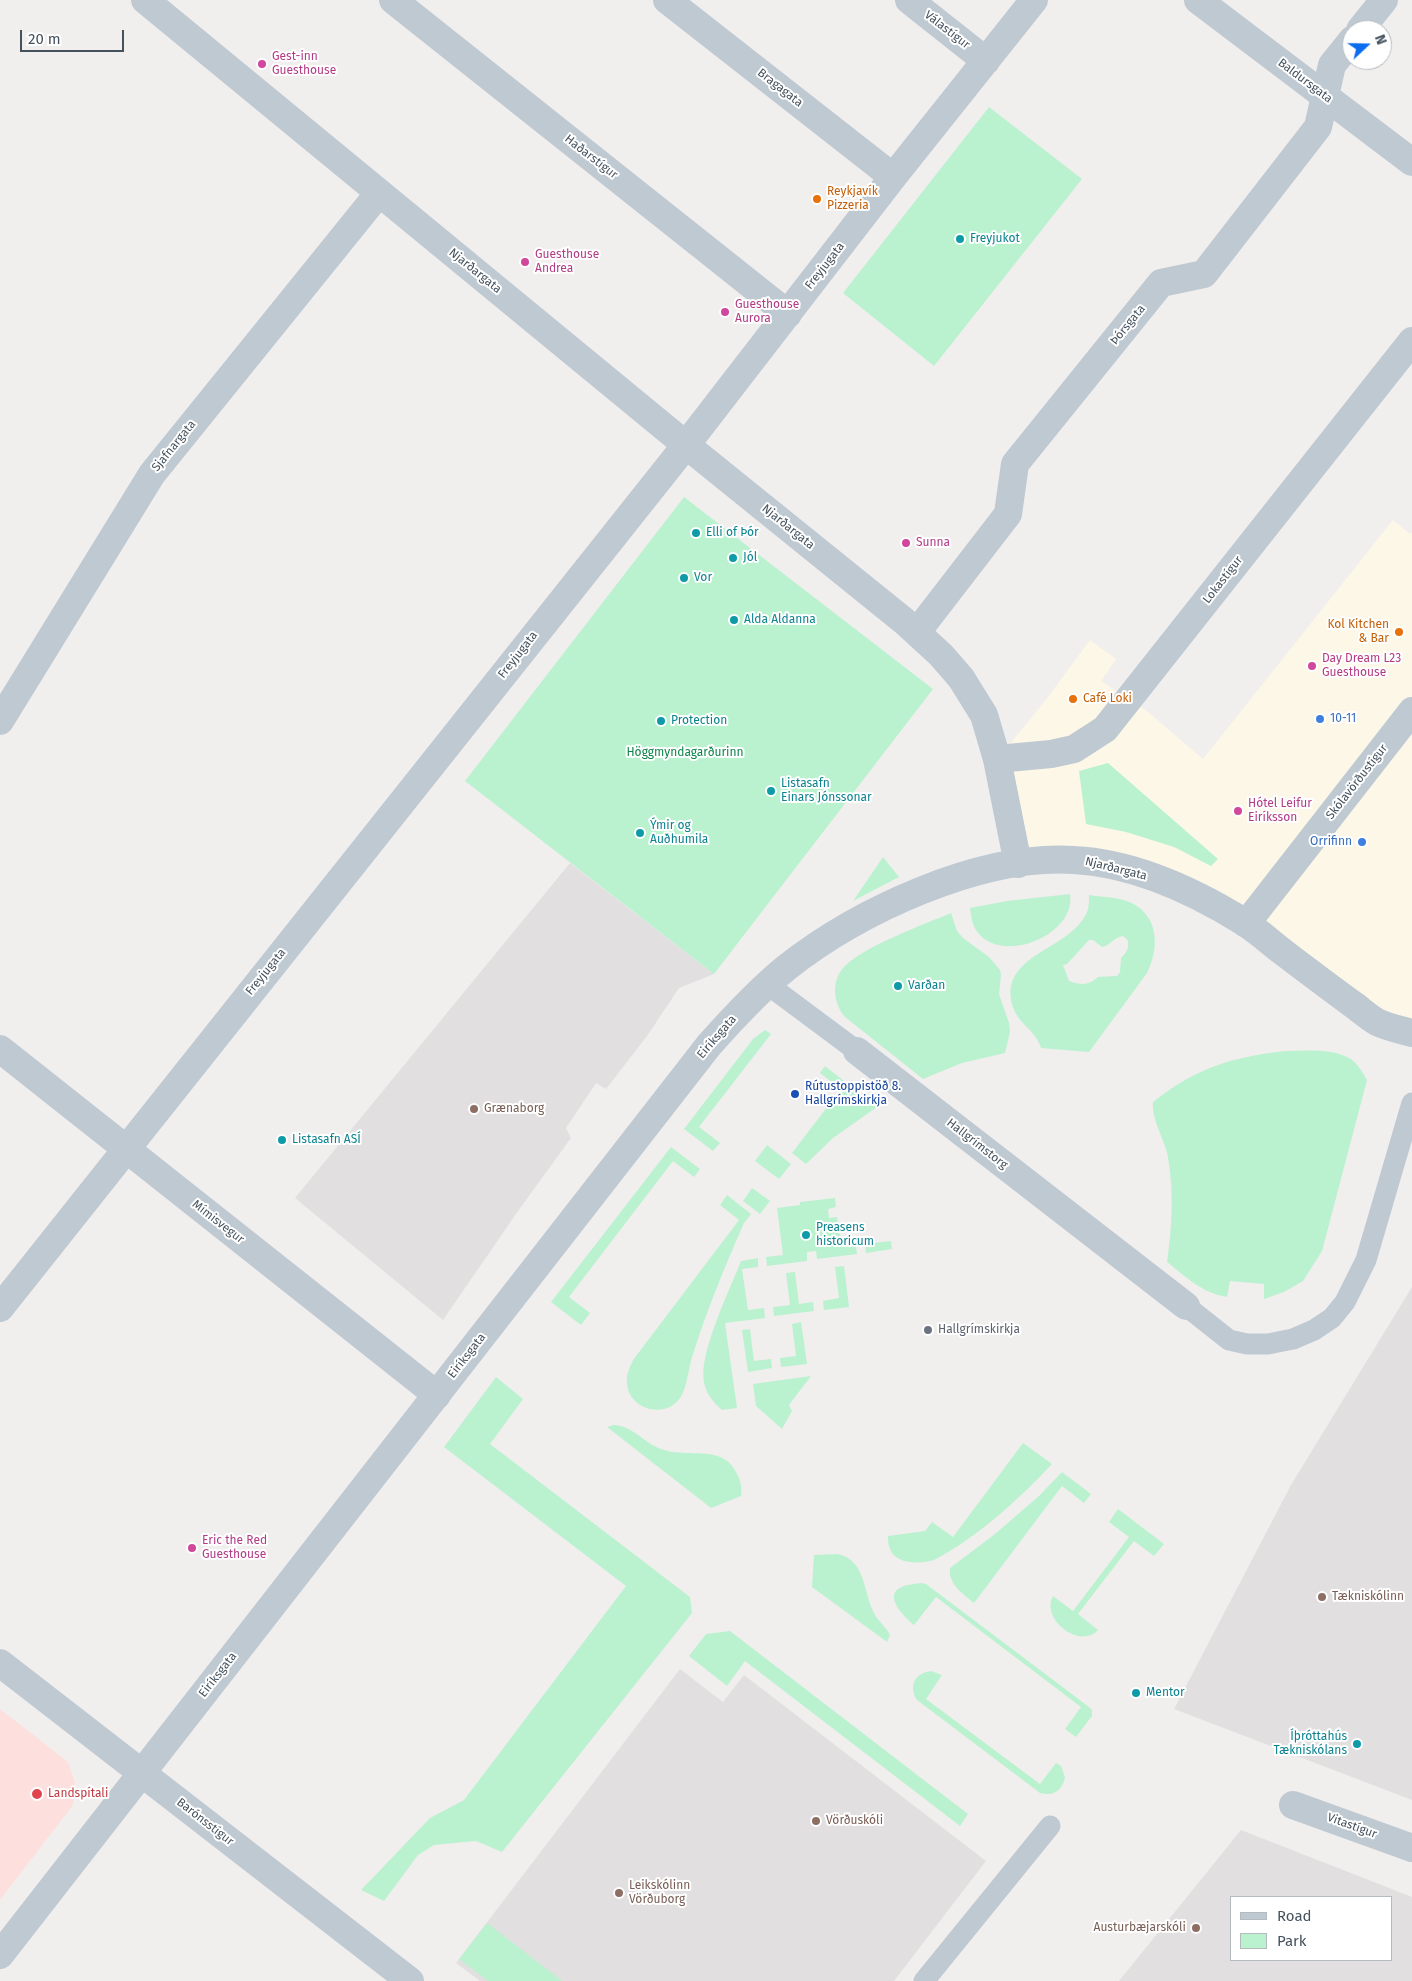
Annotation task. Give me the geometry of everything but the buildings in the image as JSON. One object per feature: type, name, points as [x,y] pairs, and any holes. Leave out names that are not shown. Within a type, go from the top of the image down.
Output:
[{"type":"street","name":"Njarðargata","points":[[145,0],[686,445],[917,632],[961,678],[984,715],[997,760],[1018,864],[1046,860],[1075,860],[1127,869],[1191,893],[1246,924],[1378,1022],[1412,1033]]},
{"type":"street","name":"Haðarstígur","points":[[393,0],[788,314]]},
{"type":"street","name":"Bragagata","points":[[667,0],[893,177]]},
{"type":"street","name":"Válastígur","points":[[909,0],[986,61]]},
{"type":"street","name":"Freyjugata","points":[[0,1308],[686,445],[893,177],[1034,0]]},
{"type":"street","name":"Baldursgata","points":[[1198,0],[1412,162]]},
{"type":"street","points":[[1368,20],[1384,0]]},
{"type":"street","name":"Þórsgata","points":[[917,632],[1008,514],[1015,464],[1161,283],[1204,274],[1318,127],[1332,65],[1342,52]]},
{"type":"street","name":"Sjafnargata","points":[[0,721],[152,474],[379,193]]},
{"type":"street","name":"Lokastígur","points":[[997,760],[1052,754],[1074,749],[1105,729],[1412,341]]},
{"type":"street","name":"Skólavörðustígur","points":[[1246,924],[1412,711]]},
{"type":"street","name":"Eiríksgata","points":[[0,1955],[709,1045],[767,984],[820,944],[851,924],[955,878],[1018,864]]},
{"type":"street","name":"Mímisvegur","points":[[0,1049],[437,1395]]},
{"type":"street","name":"Hallgrímstorg","points":[[857,1051],[1186,1306]]},
{"type":"street","name":"Barónsstígur","points":[[0,1663],[410,1981]]},
{"type":"street","name":"Vitastígur","points":[[1293,1805],[1412,1848]]},
{"type":"lane","name":"Hallgrímstorg","points":[[767,984],[857,1051]]},
{"type":"lane","points":[[1186,1306],[1229,1340],[1247,1344],[1268,1344],[1293,1339],[1314,1330],[1332,1318],[1345,1302],[1366,1260],[1412,1103]]},
{"type":"lane","points":[[924,1981],[1050,1826]]},
{"type":"shaded area","points":[[1393,520],[1410,534],[1412,532],[1412,1025],[1381,1017],[1242,910],[1026,855],[1004,751],[1045,701],[1090,640],[1116,659],[1101,681],[1148,712],[1203,759]]},
{"type":"shaded area","name":"Grænaborg","points":[[570,863],[714,974],[679,988],[647,1036],[606,1089],[596,1083],[566,1128],[571,1138],[443,1320],[295,1198]]},
{"type":"shaded area","name":"Tækniskólinn","points":[[1412,1287],[1412,1800],[1174,1709],[1291,1485]]},
{"type":"shaded area","name":"Vörðuskóli","points":[[680,1669],[723,1702],[744,1675],[986,1861],[894,1981],[480,1981],[456,1963]]},
{"type":"shaded area","name":"Landspítali","points":[[0,1709],[68,1762],[75,1783],[73,1805],[0,1900]]},
{"type":"shaded area","name":"Austurbæjarskóli","points":[[1241,1830],[1412,1897],[1412,1981],[1119,1981]]},
{"type":"green space","points":[[989,107],[1082,179],[934,366],[843,293]]},
{"type":"green space","name":"Höggmyndagarðurinn","points":[[684,497],[933,689],[714,974],[465,781]]},
{"type":"green space","points":[[1108,763],[1218,859],[1211,866],[1174,847],[1126,832],[1086,824],[1079,771]]},
{"type":"green space","points":[[883,857],[899,877],[853,901]]},
{"type":"green space","points":[[1070,894],[1069,909],[1062,922],[1050,933],[1035,941],[1018,946],[1002,946],[987,941],[976,930],[970,908],[1007,901]]},
{"type":"green space","points":[[1089,895],[1127,901],[1138,906],[1151,922],[1154,932],[1155,942],[1151,963],[1147,973],[1089,1052],[1041,1048],[1035,1036],[1014,1011],[1011,987],[1016,974],[1025,963],[1065,937],[1077,926],[1087,912]],"holes":[[[1123,936],[1127,939],[1128,947],[1121,958],[1120,972],[1117,976],[1098,977],[1084,984],[1069,981],[1063,965],[1067,964],[1089,940],[1093,940],[1102,947]]]},
{"type":"green space","points":[[951,913],[957,931],[963,938],[989,957],[1000,970],[999,994],[1009,1023],[1010,1032],[1005,1053],[962,1063],[923,1079],[845,1017],[836,999],[835,985],[844,967],[853,959],[879,944]]},
{"type":"green space","points":[[765,1030],[771,1034],[699,1127],[720,1143],[713,1151],[684,1129],[753,1039]]},
{"type":"green space","points":[[1285,1051],[1316,1051],[1340,1054],[1354,1061],[1367,1080],[1322,1251],[1303,1281],[1284,1292],[1264,1299],[1264,1284],[1230,1281],[1227,1297],[1218,1295],[1195,1284],[1167,1262],[1171,1223],[1171,1183],[1168,1157],[1154,1115],[1153,1102],[1184,1081],[1215,1066],[1248,1057]]},
{"type":"green space","points":[[825,1066],[877,1107],[833,1138],[806,1164],[792,1153],[841,1089],[820,1073]]},
{"type":"green space","points":[[767,1145],[791,1164],[779,1179],[755,1161]]},
{"type":"green space","points":[[671,1147],[700,1169],[694,1177],[673,1161],[569,1297],[590,1313],[581,1325],[551,1302]]},
{"type":"green space","points":[[752,1188],[770,1201],[760,1214],[743,1201]]},
{"type":"green space","points":[[727,1195],[751,1214],[744,1223],[710,1305],[693,1354],[683,1393],[673,1405],[665,1409],[657,1410],[640,1405],[633,1399],[629,1391],[628,1371],[633,1360],[739,1220],[720,1205]]},
{"type":"green space","points":[[835,1198],[836,1207],[828,1209],[829,1218],[837,1217],[842,1247],[856,1246],[857,1254],[817,1259],[816,1251],[807,1252],[807,1261],[767,1266],[766,1257],[783,1255],[777,1208],[800,1205],[800,1202]]},
{"type":"green space","points":[[891,1241],[892,1249],[866,1253],[865,1244]]},
{"type":"green space","points":[[758,1258],[758,1267],[742,1269],[748,1310],[764,1308],[765,1318],[725,1323],[737,1408],[722,1410],[710,1398],[704,1382],[703,1370],[710,1339],[741,1261]]},
{"type":"green space","points":[[844,1266],[849,1307],[824,1310],[823,1301],[839,1298],[835,1267]]},
{"type":"green space","points":[[795,1272],[799,1304],[813,1302],[814,1311],[774,1316],[773,1307],[790,1305],[786,1273]]},
{"type":"green space","points":[[801,1322],[807,1364],[781,1367],[780,1358],[796,1356],[792,1324]]},
{"type":"green space","points":[[750,1329],[754,1361],[771,1359],[772,1368],[748,1372],[742,1330]]},
{"type":"green space","points":[[811,1376],[789,1405],[792,1411],[782,1429],[756,1406],[753,1384]]},
{"type":"green space","points":[[496,1377],[523,1399],[490,1444],[690,1597],[692,1613],[502,1852],[476,1841],[434,1845],[418,1855],[384,1901],[361,1890],[430,1818],[464,1800],[626,1586],[444,1447]]},
{"type":"green space","points":[[614,1425],[633,1431],[661,1449],[671,1452],[714,1455],[723,1458],[731,1464],[738,1477],[741,1485],[741,1496],[711,1508],[607,1427]]},
{"type":"green space","points":[[1023,1443],[1052,1464],[997,1517],[950,1551],[934,1560],[909,1562],[903,1561],[893,1554],[889,1546],[888,1536],[925,1531],[932,1522],[953,1537]]},
{"type":"green space","points":[[1062,1472],[1091,1494],[1084,1503],[1062,1486],[974,1603],[954,1584],[951,1579],[950,1568],[995,1534],[1039,1496]]},
{"type":"green space","points":[[1118,1509],[1164,1544],[1154,1556],[1134,1541],[1078,1614],[1098,1630],[1090,1635],[1072,1634],[1057,1622],[1052,1614],[1050,1605],[1053,1596],[1073,1611],[1129,1537],[1109,1522]]},
{"type":"green space","points":[[837,1554],[846,1557],[859,1569],[870,1605],[890,1635],[887,1642],[812,1587],[814,1555]]},
{"type":"green space","points":[[921,1583],[926,1584],[1089,1707],[1092,1710],[1092,1716],[1076,1737],[1065,1729],[1081,1707],[936,1597],[914,1625],[906,1618],[895,1603],[895,1593],[903,1587]]},
{"type":"green space","points":[[730,1631],[968,1814],[960,1826],[745,1661],[727,1686],[689,1656],[706,1634]]},
{"type":"green space","points":[[931,1671],[942,1675],[926,1699],[1040,1784],[1056,1763],[1061,1766],[1065,1777],[1060,1789],[1049,1794],[1040,1793],[917,1700],[914,1695],[913,1685],[917,1677]]},
{"type":"green space","points":[[487,1923],[562,1981],[488,1981],[459,1959]]},
{"type":"place","name":"Gest-inn Guesthouse","points":[[262,64]]},
{"type":"place","name":"Reykjavík Pizzeria","points":[[817,199]]},
{"type":"place","name":"Freyjukot","points":[[960,239]]},
{"type":"place","name":"Guesthouse Andrea","points":[[525,262]]},
{"type":"place","name":"Guesthouse Aurora","points":[[725,312]]},
{"type":"place","name":"Elli of Þór","points":[[696,533]]},
{"type":"place","name":"Sunna","points":[[906,543]]},
{"type":"place","name":"Jól","points":[[733,558]]},
{"type":"place","name":"Vor","points":[[684,578]]},
{"type":"place","name":"Alda Aldanna","points":[[734,620]]},
{"type":"place","name":"Kol Kitchen & Bar","points":[[1399,632]]},
{"type":"place","name":"Day Dream L23 Guesthouse","points":[[1312,666]]},
{"type":"place","name":"Café Loki","points":[[1073,699]]},
{"type":"place","name":"10-11","points":[[1320,719]]},
{"type":"place","name":"Protection","points":[[661,721]]},
{"type":"place","name":"Listasafn Einars Jónssonar","points":[[771,791]]},
{"type":"place","name":"Hótel Leifur Eiríksson","points":[[1238,811]]},
{"type":"place","name":"Ýmir og Auðhumila","points":[[640,833]]},
{"type":"place","name":"Orrifinn","points":[[1362,842]]},
{"type":"place","name":"Varðan","points":[[898,986]]},
{"type":"place","name":"Rútustoppistöð 8. Hallgrímskirkja","points":[[795,1094]]},
{"type":"place","name":"Grænaborg","points":[[474,1109]]},
{"type":"place","name":"Listasafn ASÍ","points":[[282,1140]]},
{"type":"place","name":"Preasens historicum","points":[[806,1235]]},
{"type":"place","name":"Hallgrímskirkja","points":[[928,1330]]},
{"type":"place","name":"Eric the Red Guesthouse","points":[[192,1548]]},
{"type":"place","name":"Tækniskólinn","points":[[1322,1597]]},
{"type":"place","name":"Mentor","points":[[1136,1693]]},
{"type":"place","name":"Íþróttahús Tækniskólans","points":[[1357,1744]]},
{"type":"place","name":"Landspítali","points":[[37,1794]]},
{"type":"place","name":"Vörðuskóli","points":[[816,1821]]},
{"type":"place","name":"Leikskólinn Vörðuborg","points":[[619,1893]]},
{"type":"place","name":"Austurbæjarskóli","points":[[1196,1928]]}]
